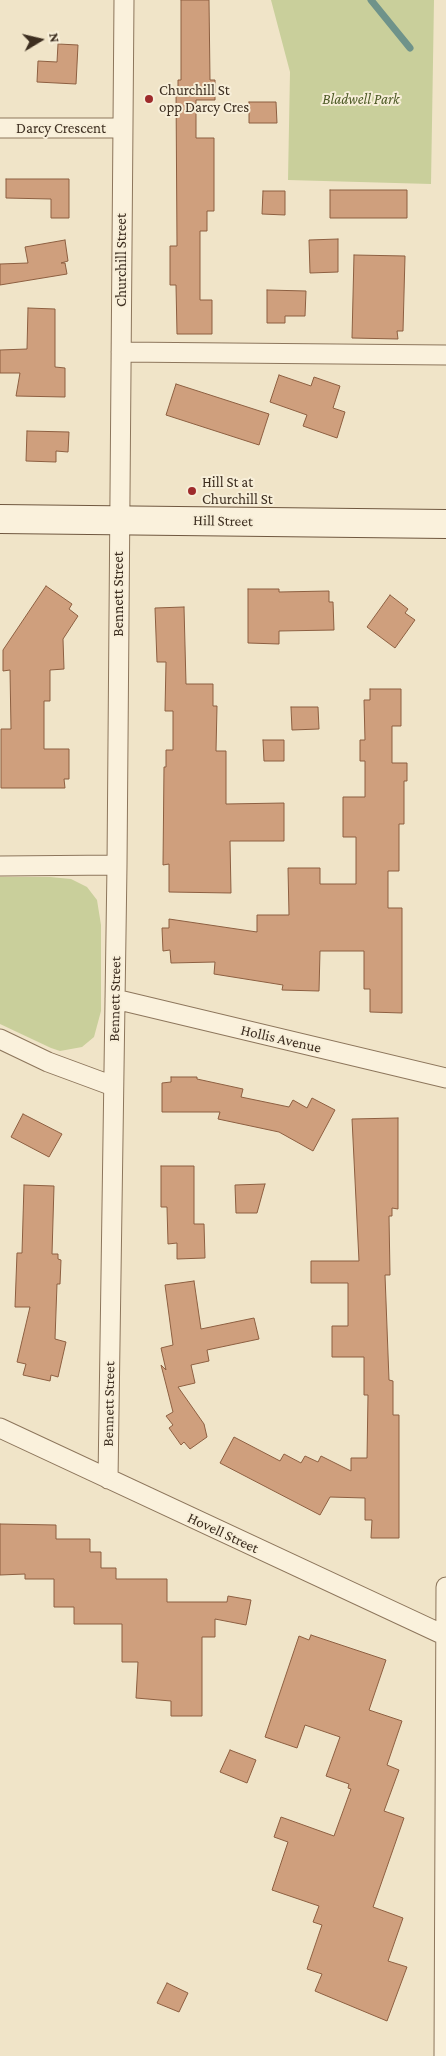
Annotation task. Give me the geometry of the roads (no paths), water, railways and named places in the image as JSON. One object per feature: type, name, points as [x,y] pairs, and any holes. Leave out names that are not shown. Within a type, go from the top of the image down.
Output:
[{"type":"street","name":"Churchill Street","points":[[119,520],[124,0]]},
{"type":"street","name":"Darcy Crescent","points":[[0,128],[122,128]]},
{"type":"street","points":[[121,352],[446,355]]},
{"type":"street","name":"Hill Street","points":[[0,519],[446,524]]},
{"type":"street","name":"Bennett Street","points":[[108,1479],[117,865],[119,520]]},
{"type":"street","points":[[0,866],[117,865]]},
{"type":"street","name":"Hollis Avenue","points":[[115,999],[446,1078]]},
{"type":"street","points":[[0,1039],[48,1062],[113,1086]]},
{"type":"street","name":"Hovell Street","points":[[0,1428],[445,1636]]},
{"type":"street","points":[[444,2056],[446,1587]]},
{"type":"waterway","points":[[371,0],[410,48]]},
{"type":"place","name":"Churchill St opp Darcy Cres","points":[[149,99]]},
{"type":"place","name":"Hill St at Churchill St","points":[[192,491]]},
{"type":"park label","name":"Bladwell Park","points":[[361,99]]}]
